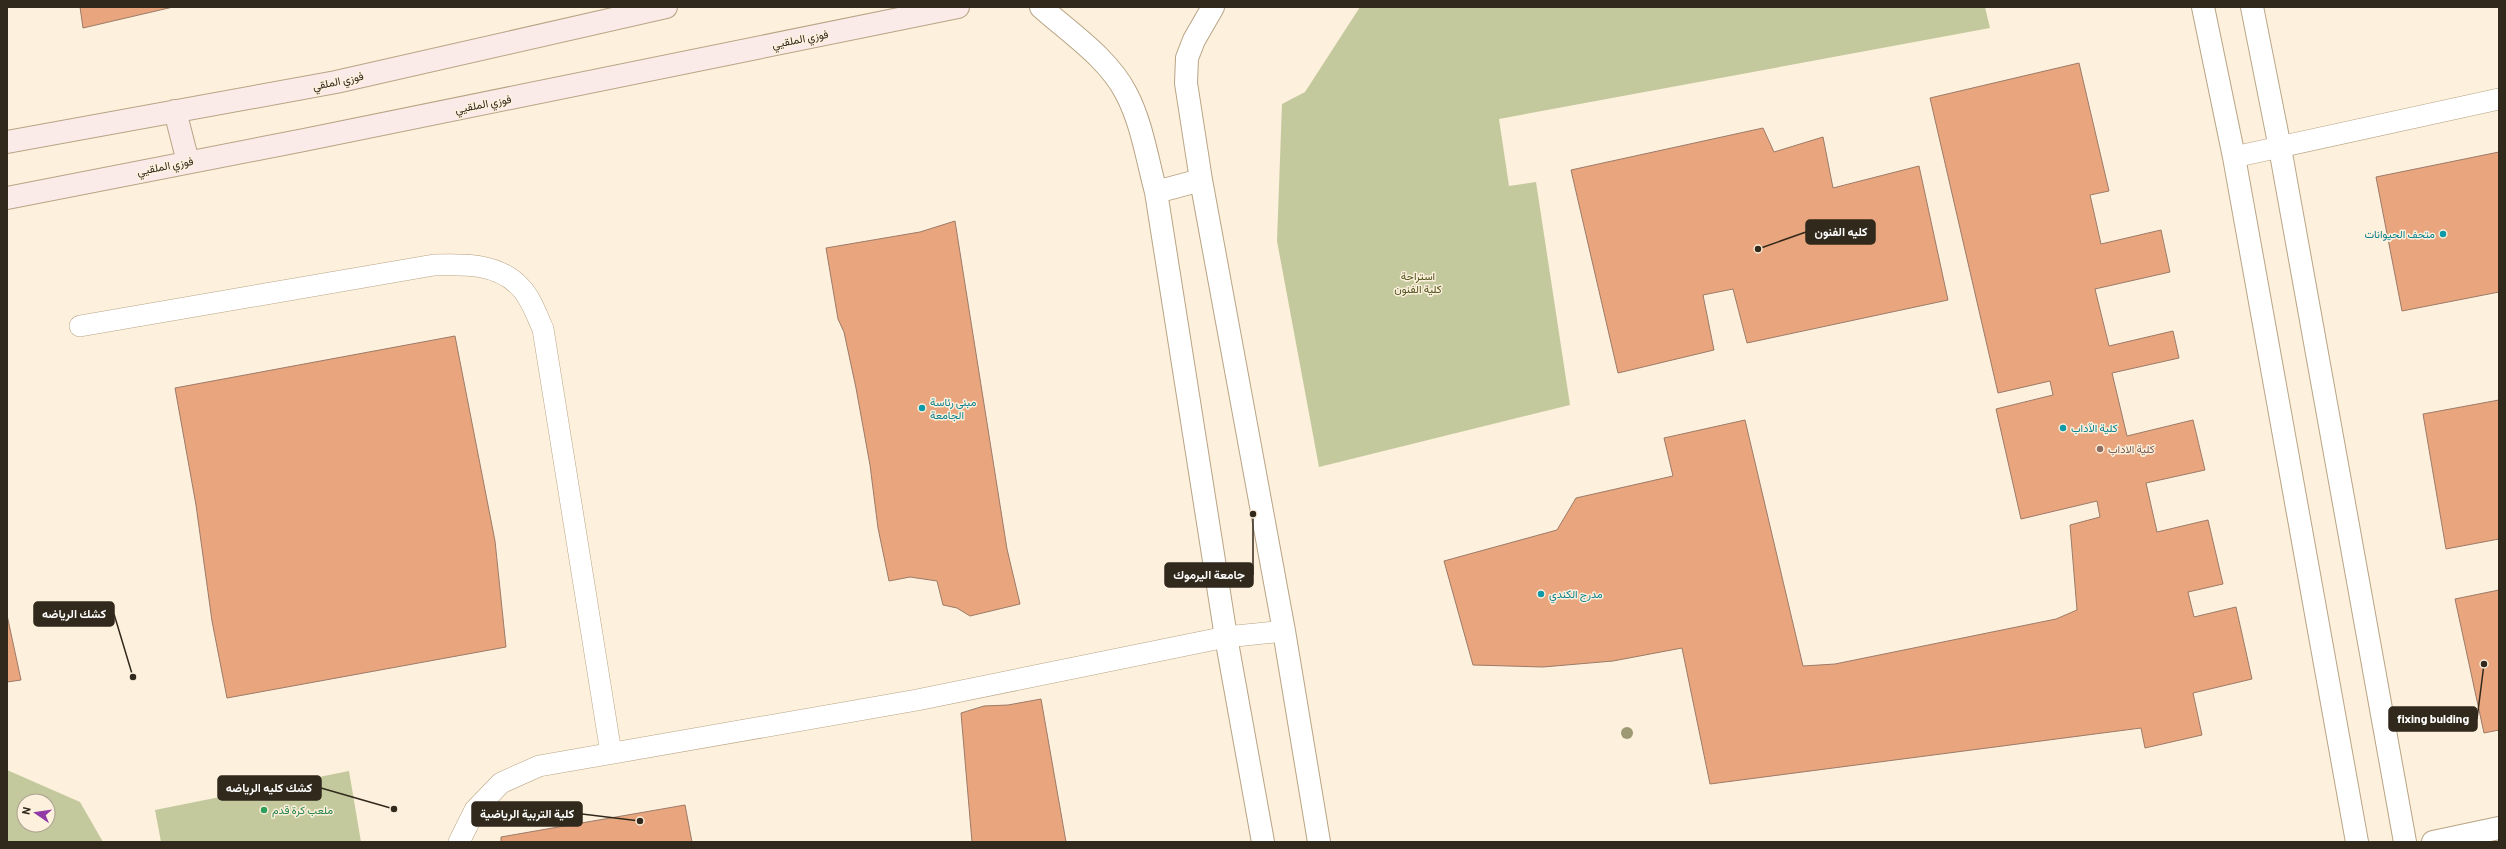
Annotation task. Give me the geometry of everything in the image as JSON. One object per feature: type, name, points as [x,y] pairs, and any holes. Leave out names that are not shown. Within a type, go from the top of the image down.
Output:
[{"type":"street","name":"فوزي الملقي","points":[[7,142],[336,82],[666,7]]},
{"type":"street","name":"فوزي الملقيي","points":[[7,198],[958,7]]},
{"type":"street","points":[[1041,7],[1102,61],[1114,74],[1126,93],[1142,137],[1156,192],[1226,637],[1263,842]]},
{"type":"street","points":[[1213,7],[1194,40],[1187,58],[1186,82],[1201,180],[1284,631],[1319,842]]},
{"type":"street","points":[[2203,7],[2234,157],[2357,842]]},
{"type":"street","points":[[2252,7],[2280,148],[2405,842]]},
{"type":"street","points":[[174,111],[188,162]]},
{"type":"street","points":[[1156,192],[1201,180]]},
{"type":"street","points":[[2433,842],[2499,828]]},
{"type":"lane","points":[[2234,157],[2499,99]]},
{"type":"lane","points":[[80,326],[434,266],[469,264],[499,271],[522,288],[544,329],[611,753]]},
{"type":"lane","points":[[459,842],[475,810],[501,783],[539,766],[917,700],[1226,637],[1284,631]]},
{"type":"green space","name":"استراحة كلية الفنون","points":[[1360,7],[1985,7],[1990,28],[1499,119],[1509,186],[1536,182],[1570,405],[1319,467],[1277,241],[1282,104],[1305,92]]},
{"type":"green space","points":[[7,770],[80,802],[103,842],[7,842]]},
{"type":"green space","points":[[349,771],[361,842],[161,842],[155,810]]},
{"type":"building","points":[[80,7],[173,7],[83,28]]},
{"type":"building","name":"كلية الآداب","points":[[2079,63],[2109,191],[2090,195],[2101,244],[2161,230],[2170,272],[2095,289],[2109,346],[2173,331],[2179,358],[2112,373],[2127,436],[2193,420],[2205,470],[2146,483],[2157,532],[2208,520],[2223,584],[2188,592],[2194,617],[2236,607],[2252,679],[2193,693],[2202,735],[2145,748],[2141,728],[1710,784],[1682,648],[1613,661],[1543,667],[1473,665],[1444,561],[1557,530],[1576,498],[1673,476],[1664,438],[1745,420],[1803,666],[1835,664],[2056,619],[2077,610],[2070,525],[2100,517],[2097,501],[2021,519],[1996,409],[2053,395],[2050,381],[1998,393],[1930,98]]},
{"type":"building","points":[[1763,128],[1774,152],[1823,137],[1833,188],[1919,166],[1948,300],[1747,343],[1733,289],[1703,295],[1714,350],[1618,373],[1571,170]]},
{"type":"building","name":"متحف الحيوانات","points":[[2499,152],[2499,292],[2402,311],[2376,177]]},
{"type":"building","name":"مبنى رئاسة الجامعة","points":[[955,221],[1007,549],[1020,604],[970,616],[957,608],[943,605],[937,581],[910,577],[889,581],[878,528],[870,465],[856,388],[844,332],[838,319],[826,248],[920,232]]},
{"type":"building","points":[[455,336],[495,541],[506,647],[227,698],[212,621],[196,505],[175,388]]},
{"type":"building","points":[[2499,400],[2499,539],[2446,549],[2423,414]]},
{"type":"building","points":[[2499,590],[2499,730],[2484,733],[2455,599]]},
{"type":"building","points":[[7,615],[21,680],[7,682]]},
{"type":"building","points":[[1041,699],[1066,842],[972,842],[961,713],[984,706],[1008,705]]},
{"type":"building","points":[[685,805],[692,842],[501,842],[501,837]]},
{"type":"place","name":"متحف الحيوانات","points":[[2443,234]]},
{"type":"place","name":"كليه الفنون","points":[[1758,249]]},
{"type":"place","name":"مبنى رئاسة الجامعة","points":[[922,408]]},
{"type":"place","name":"كلية الآداب","points":[[2063,428]]},
{"type":"place","name":"كلية الاداب","points":[[2100,449]]},
{"type":"place","name":"جامعة اليرموك","points":[[1253,514]]},
{"type":"place","name":"مدرج الكندي","points":[[1541,594]]},
{"type":"place","name":"fixing bulding","points":[[2484,664]]},
{"type":"place","name":"كشك الرياضه","points":[[133,677]]},
{"type":"place","name":"كشك كليه الرياضه","points":[[394,809]]},
{"type":"place","name":"ملعب كرة قدم","points":[[264,810]]},
{"type":"place","name":"كلية التربية الرياضية","points":[[640,821]]}]
